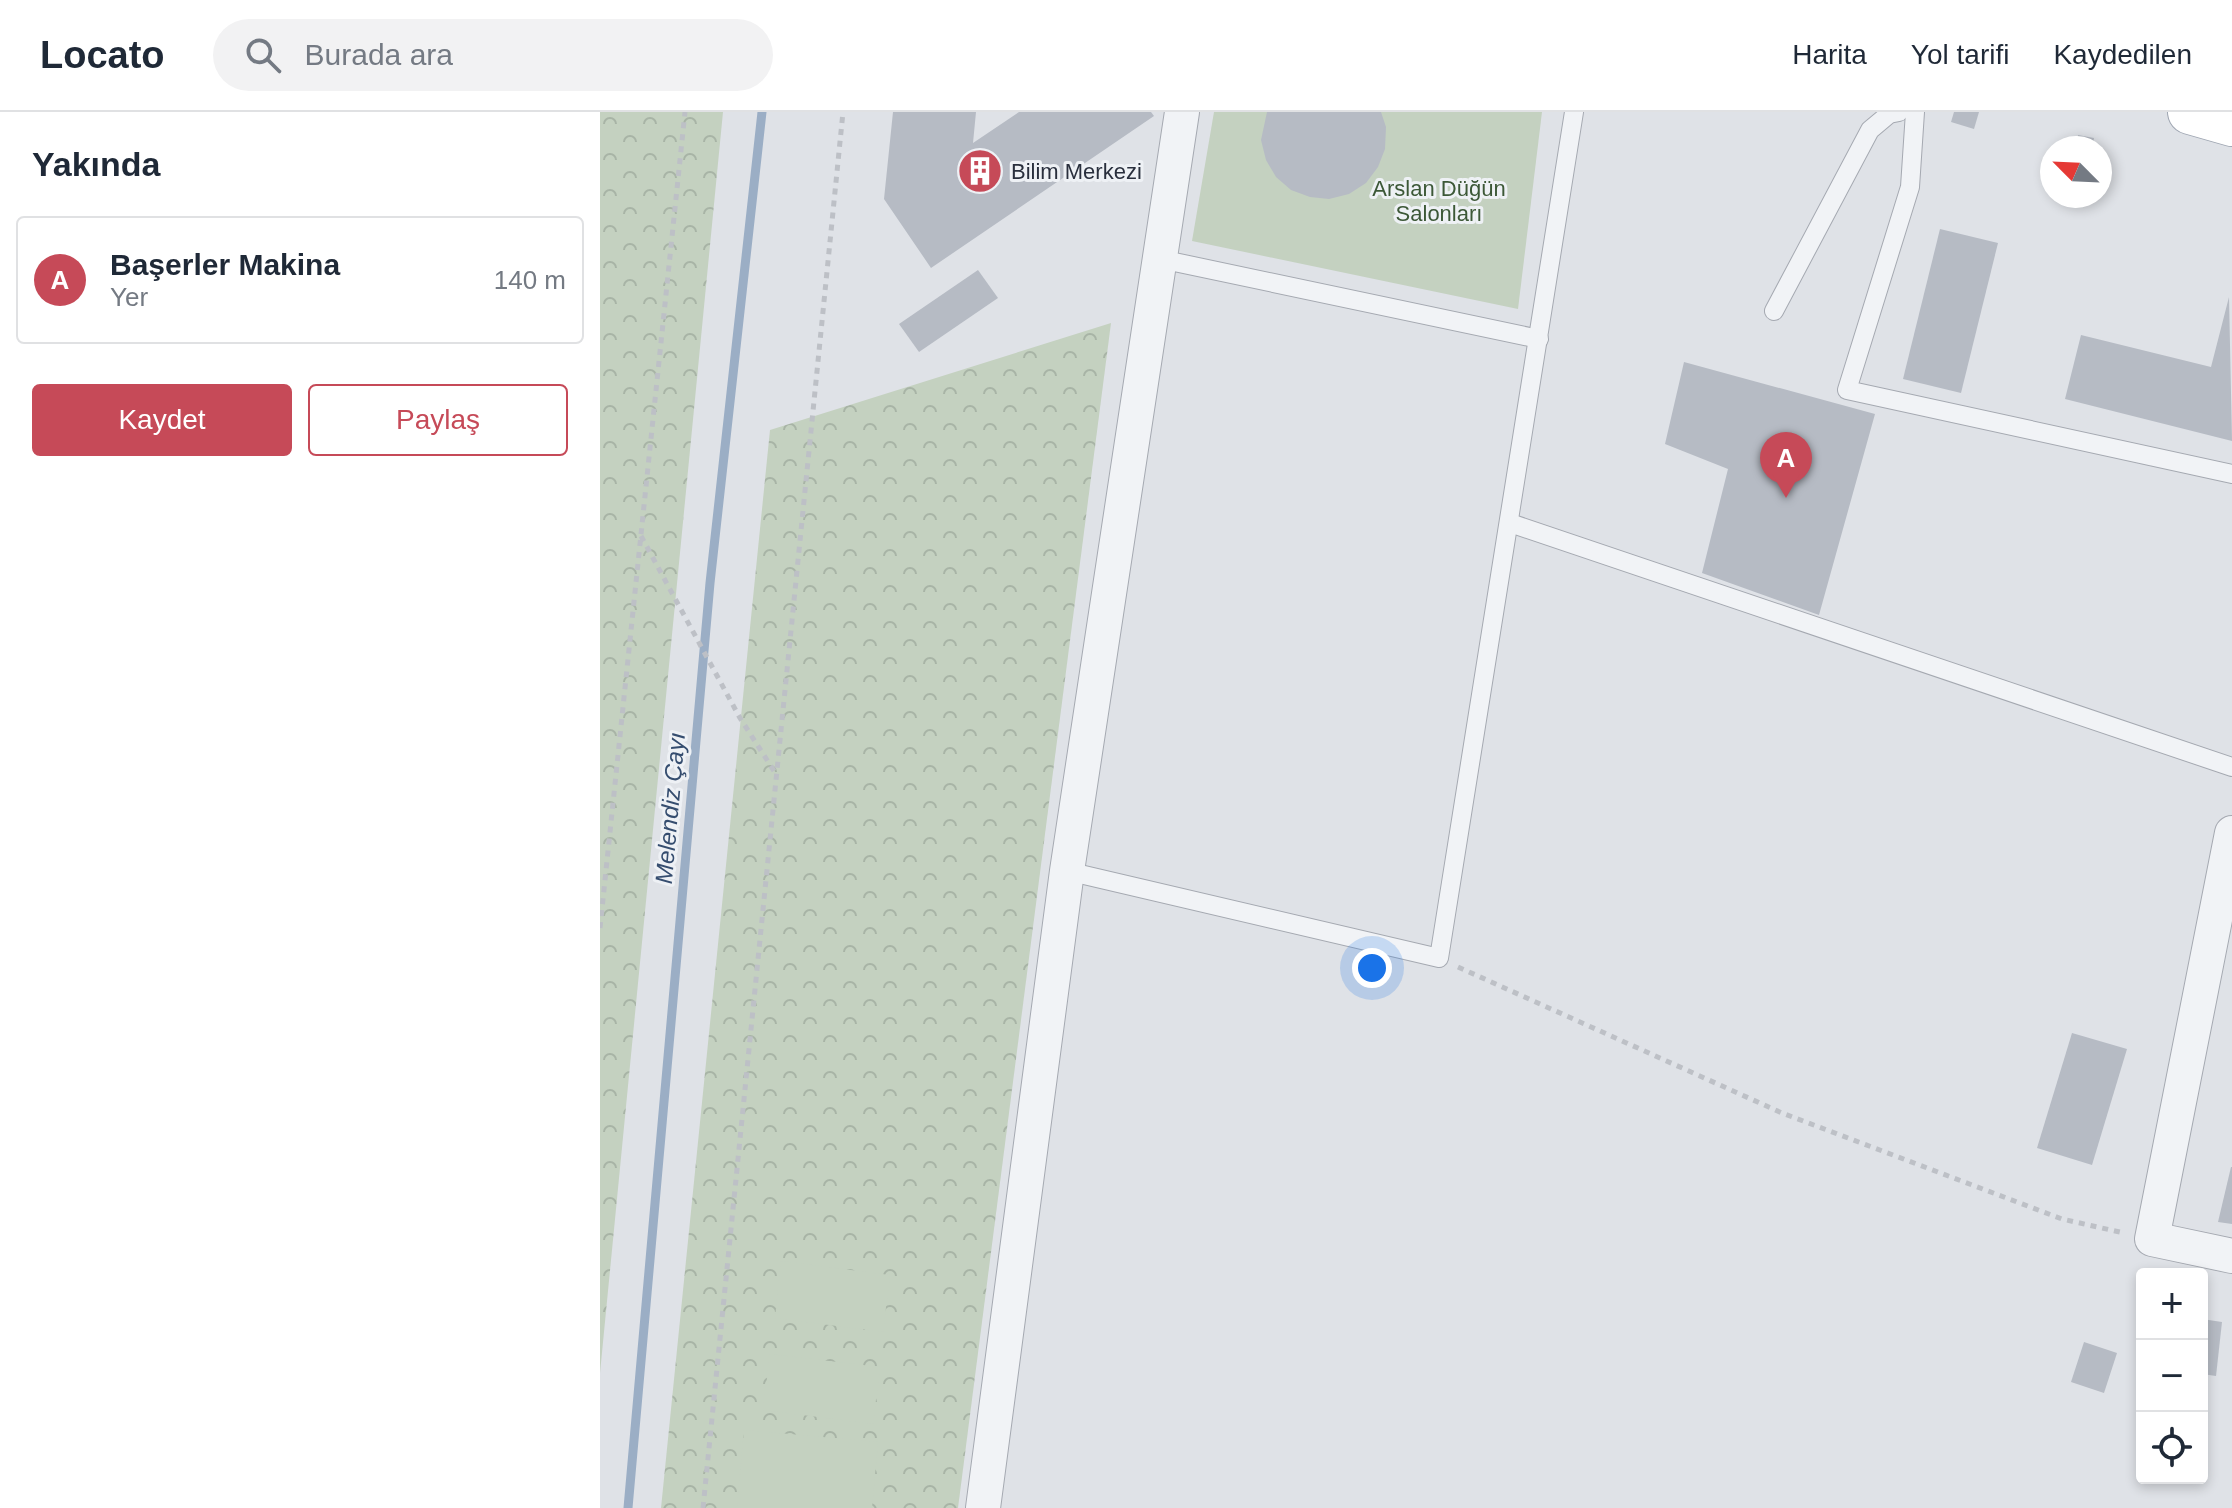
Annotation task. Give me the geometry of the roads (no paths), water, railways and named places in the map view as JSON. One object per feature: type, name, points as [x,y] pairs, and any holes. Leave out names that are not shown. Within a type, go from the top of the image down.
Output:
[{"type":"main road","points":[[2190,112],[2232,124]]},
{"type":"street","points":[[983,1508],[1067,871],[1182,112]]},
{"type":"street","points":[[2232,833],[2152,1239],[2232,1256]]},
{"type":"lane","points":[[1067,871],[1439,958],[1574,112]]},
{"type":"lane","points":[[1774,311],[1870,130],[1889,114],[1899,112]]},
{"type":"lane","points":[[1915,112],[1910,187],[1847,390],[2232,474]]},
{"type":"lane","points":[[1160,259],[1539,339]]},
{"type":"lane","points":[[1510,523],[2232,767]]},
{"type":"waterway","name":"Melendiz Çayı","points":[[628,1508],[710,583],[762,112]]},
{"type":"place","name":"Bilim Merkezi","points":[[980,171]]},
{"type":"place","name":"Başerler Makina","points":[[1786,498]]},
{"type":"park label","name":"Arslan Düğün Salonları","points":[[1439,200]]}]
